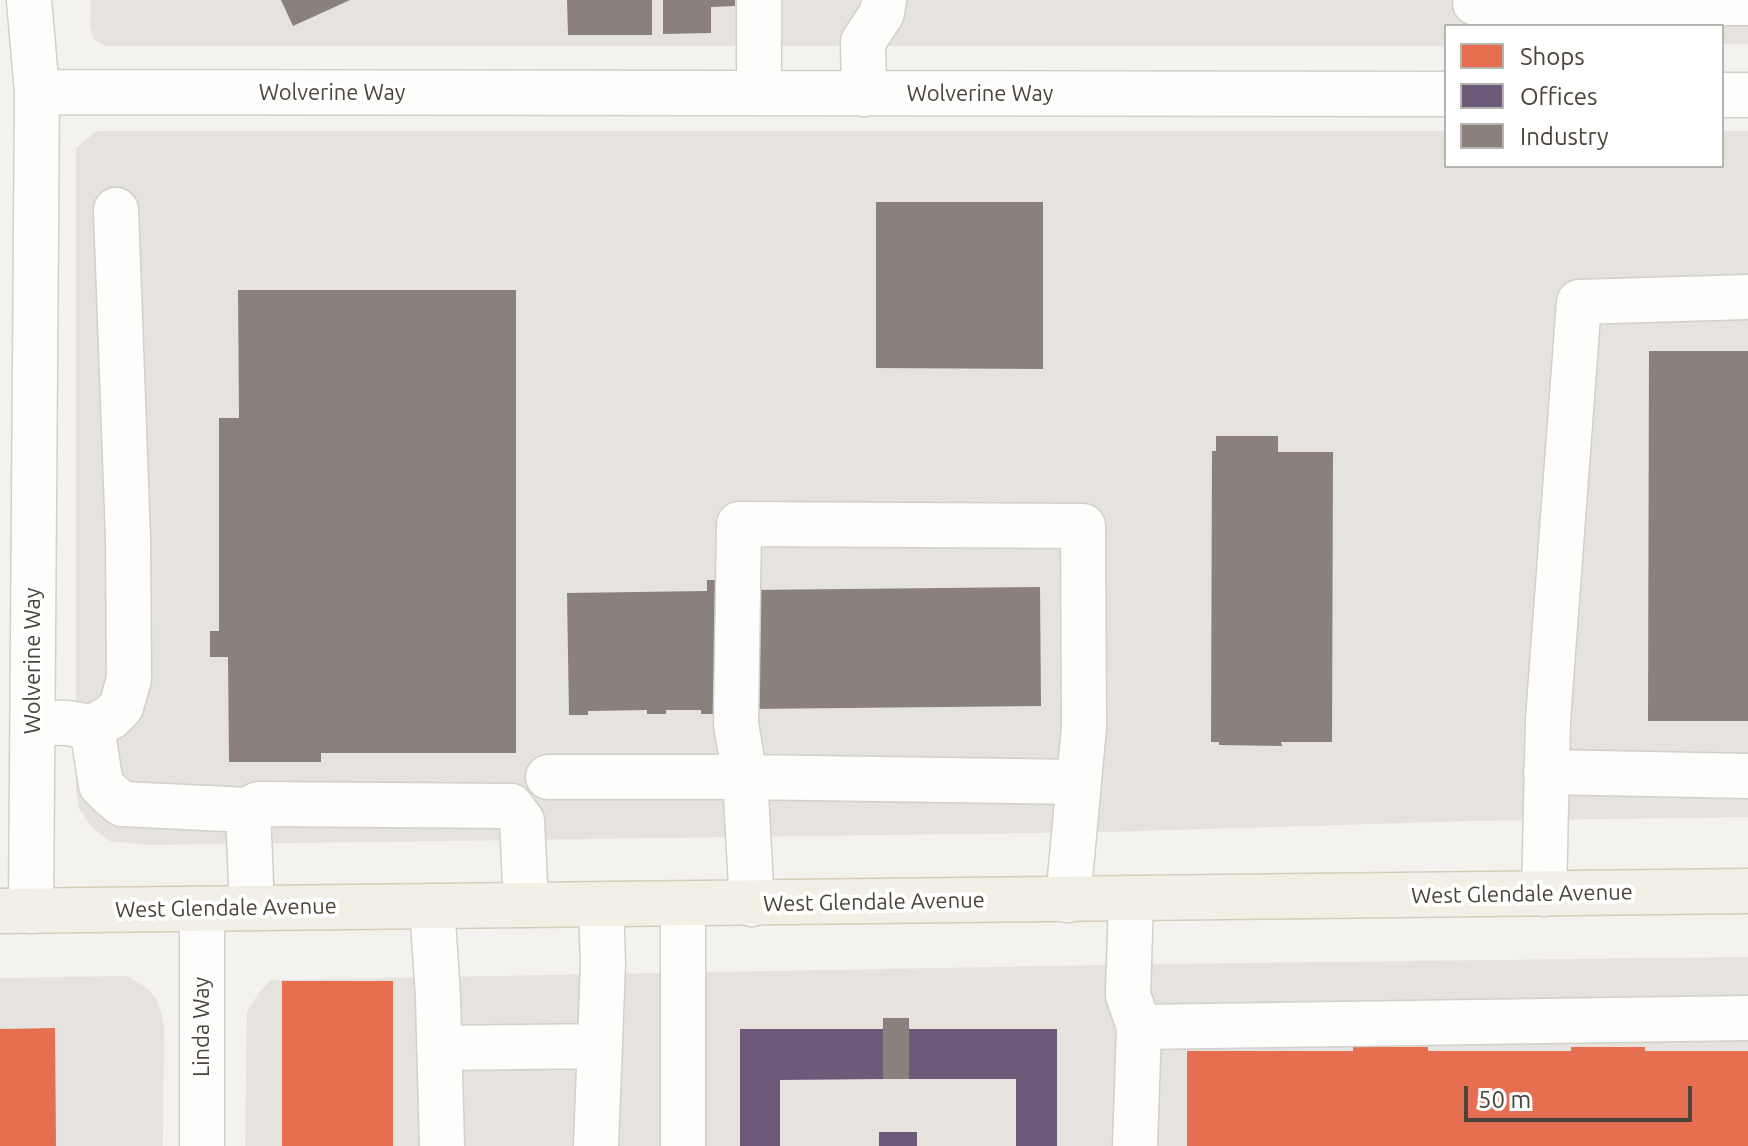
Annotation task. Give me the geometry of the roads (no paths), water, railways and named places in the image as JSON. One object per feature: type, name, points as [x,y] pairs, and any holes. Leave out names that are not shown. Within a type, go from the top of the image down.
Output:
[{"type":"main road","name":"West Glendale Avenue","points":[[16,911],[1748,891]]},
{"type":"street","points":[[759,0],[759,93]]},
{"type":"street","points":[[864,94],[863,42],[882,13],[884,0]]},
{"type":"street","points":[[31,1],[37,92]]},
{"type":"street","points":[[1475,10],[1748,3]]},
{"type":"street","name":"Wolverine Way","points":[[16,911],[33,722],[37,92],[1444,94]]},
{"type":"street","points":[[1724,95],[1748,95]]},
{"type":"street","points":[[33,722],[92,727],[111,717],[121,707],[129,679],[128,538],[116,210]]},
{"type":"street","points":[[1544,894],[1546,772],[1579,302],[1748,297]]},
{"type":"street","points":[[752,904],[745,777],[736,724],[739,524],[1083,526],[1084,727],[1068,900]]},
{"type":"street","points":[[92,727],[101,785],[122,804],[248,810],[258,804],[511,806],[522,821],[526,905]]},
{"type":"street","points":[[1546,772],[1748,776]]},
{"type":"street","points":[[548,777],[1079,782]]},
{"type":"street","points":[[248,810],[252,908]]},
{"type":"street","points":[[1131,899],[1128,995],[1139,1027],[1135,1146]]},
{"type":"street","points":[[683,904],[683,1146]]},
{"type":"street","points":[[596,1146],[603,963],[601,905]]},
{"type":"street","points":[[432,906],[442,1146]]},
{"type":"street","name":"Linda Way","points":[[202,909],[202,1146]]},
{"type":"street","points":[[1139,1027],[1748,1018]]},
{"type":"street","points":[[439,1048],[600,1046]]}]
